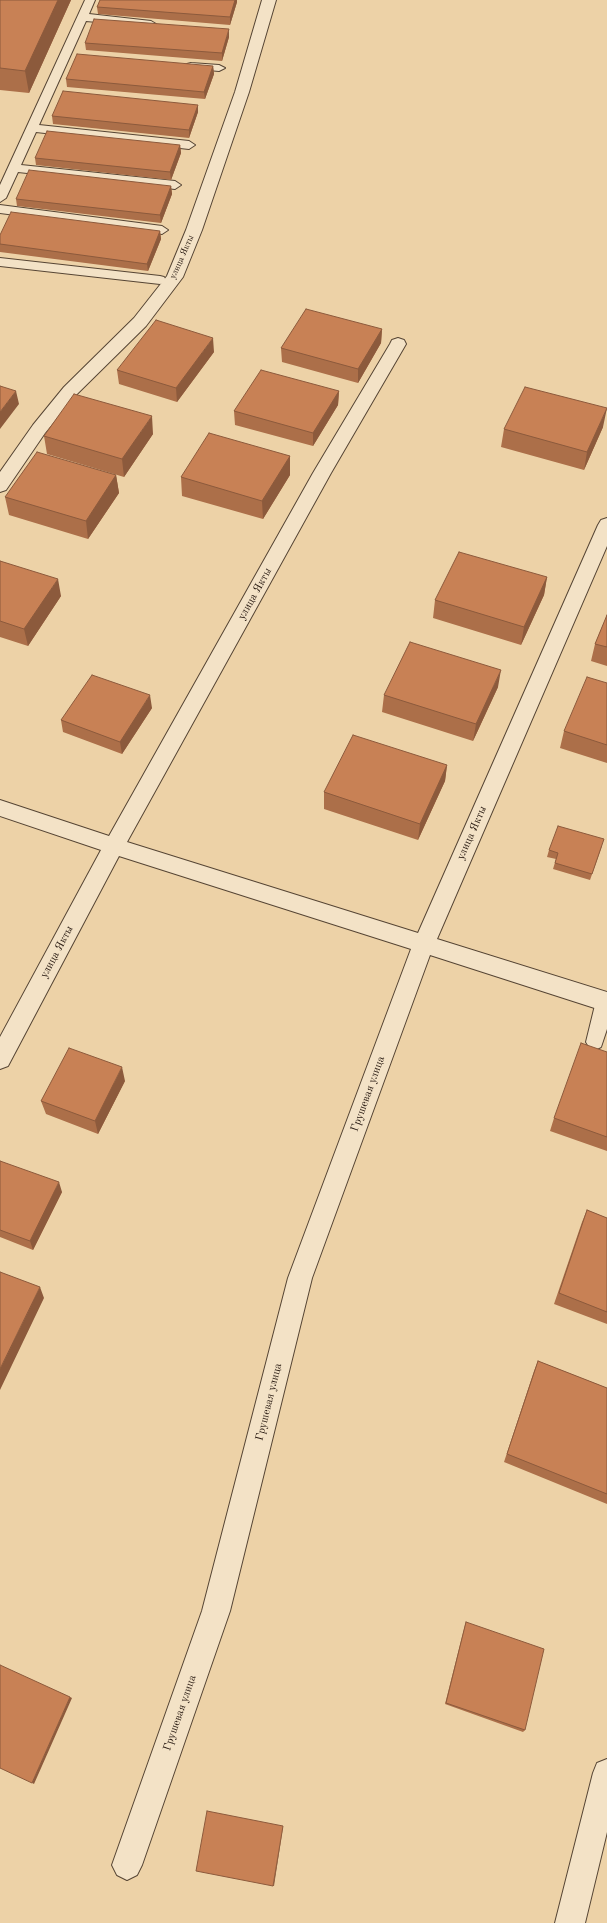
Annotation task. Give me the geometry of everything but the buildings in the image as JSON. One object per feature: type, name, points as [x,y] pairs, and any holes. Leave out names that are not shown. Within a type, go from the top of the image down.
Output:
[{"type":"street","name":"улица Якты","points":[[0,486],[39,429],[70,391],[140,322],[175,277],[194,230],[242,92],[269,0]]},
{"type":"street","name":"улица Якты","points":[[0,1059],[114,846],[322,473],[398,344]]},
{"type":"street","name":"улица Якты","points":[[424,943],[607,525]]},
{"type":"street","points":[[0,808],[114,846],[606,1001]]},
{"type":"street","name":"Грушевая улица","points":[[127,1865],[216,1611],[300,1278],[424,943]]},
{"type":"street","points":[[570,1923],[607,1773]]},
{"type":"lane","points":[[0,198],[90,0]]},
{"type":"lane","points":[[82,17],[159,24]]},
{"type":"lane","points":[[66,54],[81,55]]},
{"type":"lane","points":[[180,65],[219,68]]},
{"type":"lane","points":[[48,91],[64,93]]},
{"type":"lane","points":[[32,128],[189,145]]},
{"type":"lane","points":[[14,168],[175,185]]},
{"type":"lane","points":[[0,209],[162,230]]},
{"type":"lane","points":[[0,262],[160,280]]},
{"type":"lane","points":[[595,1042],[606,1001]]}]
